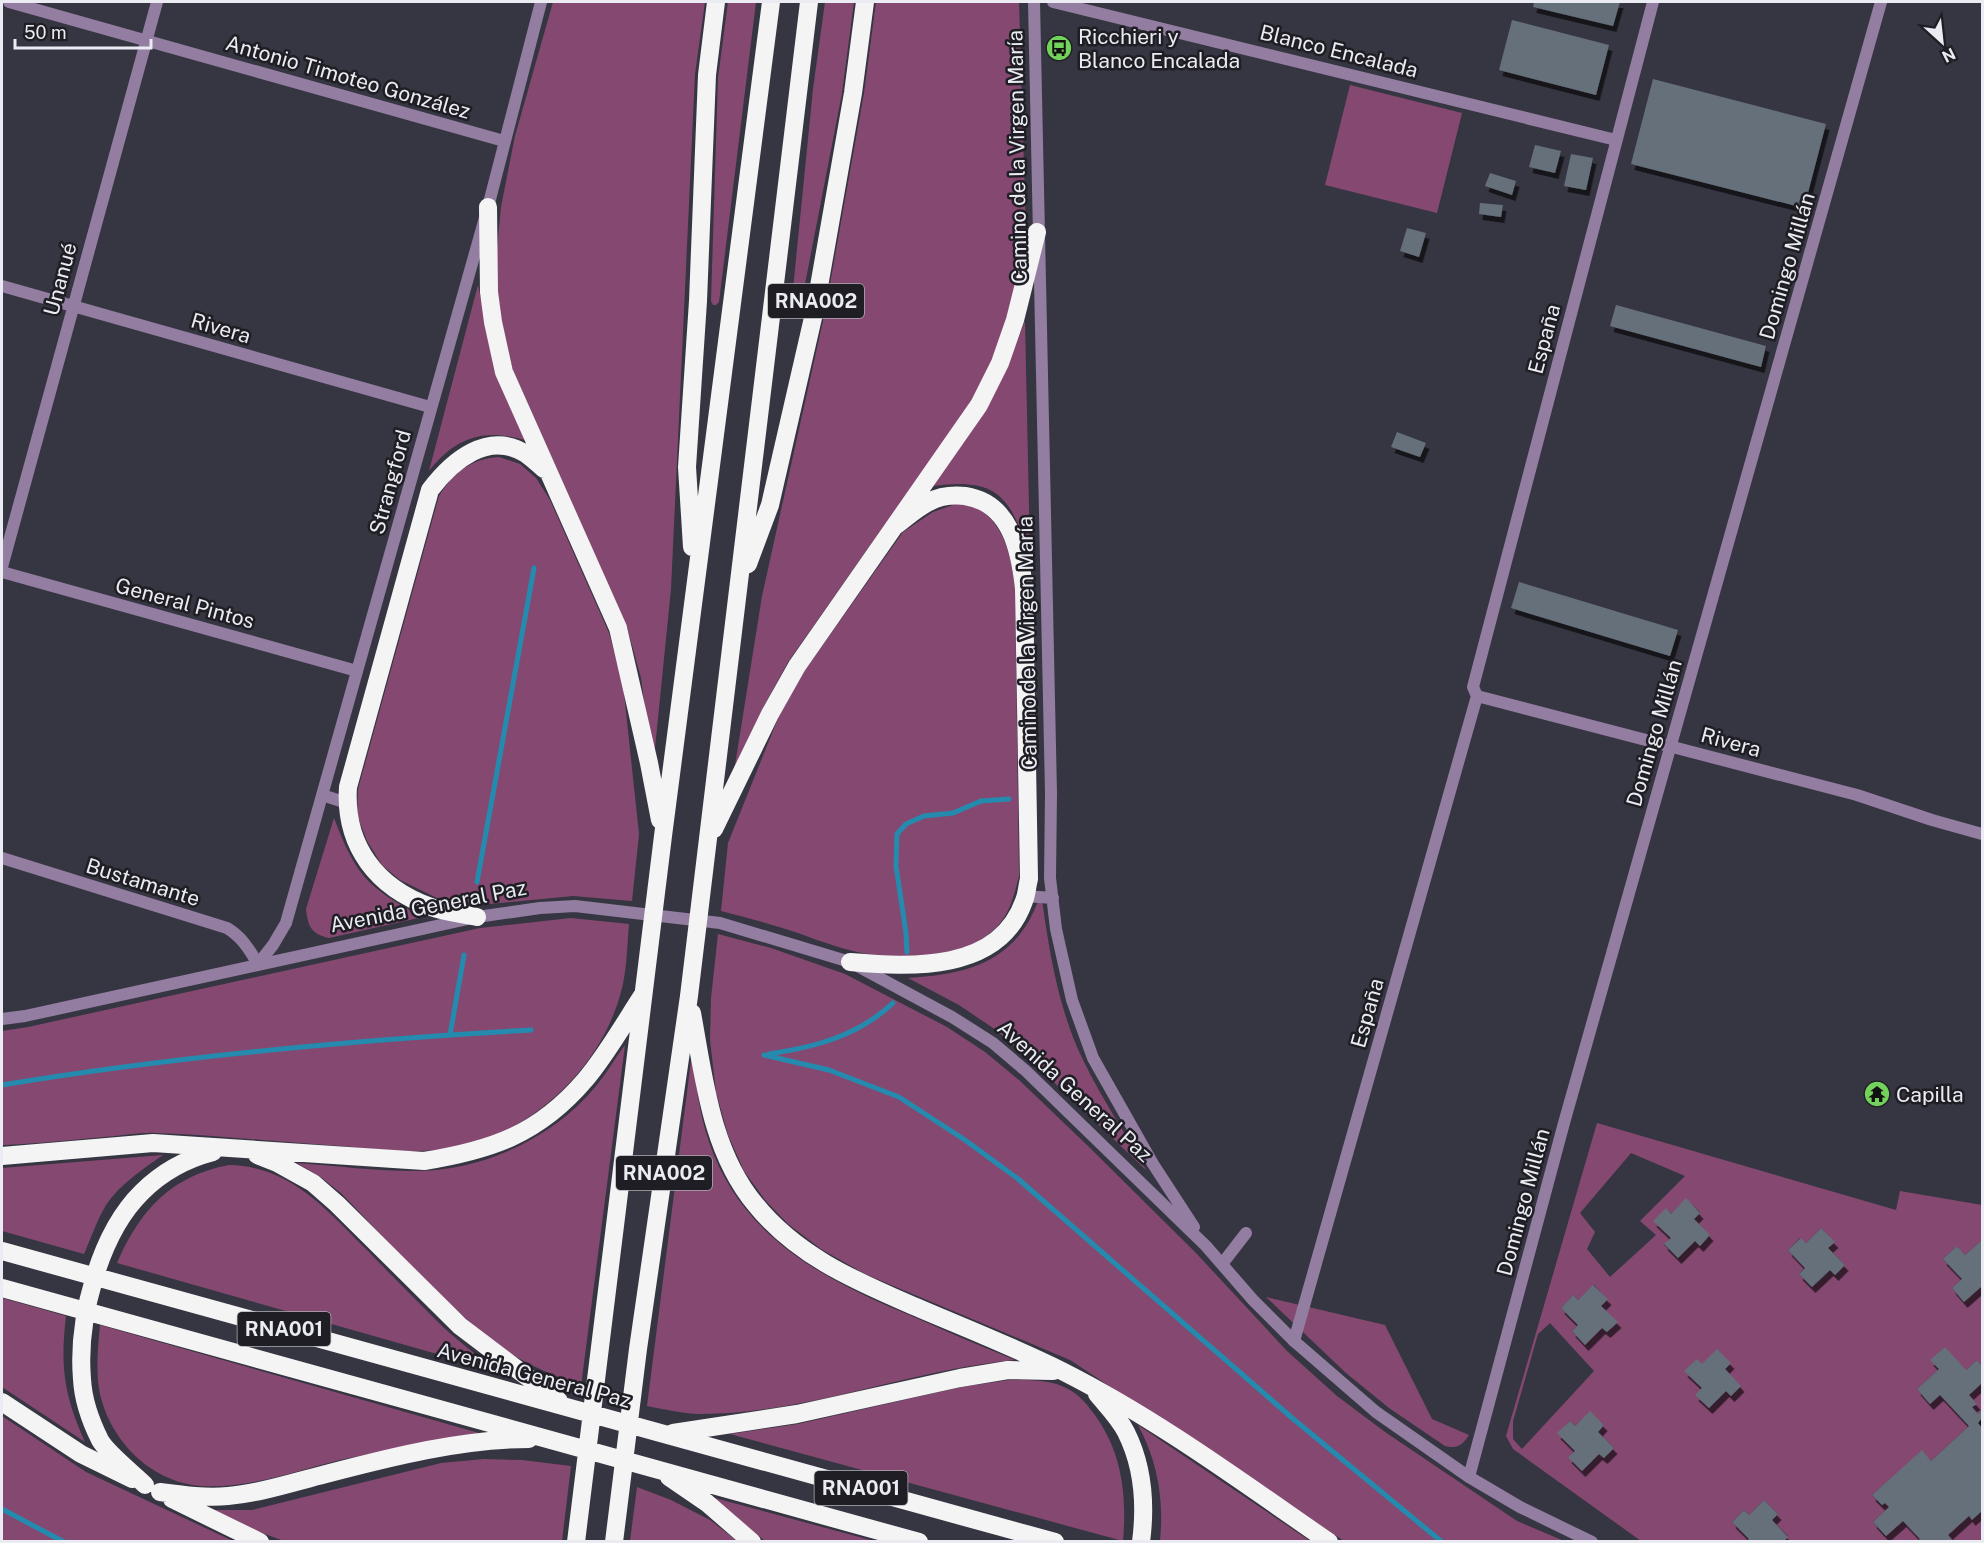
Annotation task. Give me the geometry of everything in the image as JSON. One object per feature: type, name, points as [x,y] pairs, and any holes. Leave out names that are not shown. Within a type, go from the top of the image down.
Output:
[{"type":"highway","name":"RNA002","points":[[694,589],[687,467],[698,301],[706,75],[716,2]]},
{"type":"highway","name":"RNA002","points":[[576,1542],[694,589],[771,2]]},
{"type":"highway","name":"RNA002","points":[[615,1533],[638,1349],[689,996],[809,2]]},
{"type":"highway","name":"RNA002","points":[[737,594],[770,505],[815,309],[853,93],[865,2]]},
{"type":"highway","points":[[488,207],[487,272],[498,348],[513,393],[618,628],[663,836]]},
{"type":"highway","points":[[708,841],[770,714],[797,666],[979,405],[1000,363],[1016,320],[1037,232]]},
{"type":"highway","points":[[477,916],[432,907],[398,891],[376,873],[356,844],[347,818],[348,787],[430,490],[451,465],[468,453],[488,446],[506,446],[525,453],[549,473]]},
{"type":"highway","points":[[850,962],[899,966],[929,964],[957,959],[981,950],[999,938],[1015,920],[1026,896],[1029,879],[1024,590],[1020,558],[1008,524],[994,508],[977,498],[954,495],[930,501],[895,526]]},
{"type":"highway","points":[[2,1156],[153,1143],[424,1161],[467,1154],[506,1140],[536,1124],[561,1106],[587,1079],[645,992]]},
{"type":"highway","points":[[689,996],[708,1100],[719,1140],[736,1176],[780,1232],[815,1258],[856,1281],[1061,1371],[1150,1419],[1329,1542]]},
{"type":"highway","points":[[552,1439],[512,1439],[477,1443],[390,1458],[230,1496],[199,1497],[152,1489],[101,1442],[88,1410],[82,1380],[82,1348],[92,1286],[112,1235],[126,1211],[137,1198],[163,1174],[190,1158],[237,1149],[277,1163],[312,1183],[337,1204],[460,1326],[567,1407]]},
{"type":"highway","name":"Avenida General Paz","points":[[2,1251],[1055,1542]]},
{"type":"highway","name":"RNA001","points":[[2,1288],[919,1542]]},
{"type":"highway","points":[[668,1434],[797,1414],[960,1378],[1008,1370],[1061,1371]]},
{"type":"highway","points":[[1093,1388],[1125,1430],[1138,1462],[1144,1520],[1141,1542]]},
{"type":"highway","points":[[2,1402],[81,1454],[260,1542]]},
{"type":"highway","points":[[658,1469],[706,1503],[752,1542]]},
{"type":"street","name":"Antonio Timoteo González","points":[[9,2],[504,141]]},
{"type":"street","name":"Unanué","points":[[2,567],[157,2]]},
{"type":"street","name":"Strangford","points":[[258,964],[286,923],[488,207],[541,2]]},
{"type":"street","name":"Camino de la Virgen María","points":[[1034,2],[1050,878],[1056,929],[1072,1000],[1093,1058],[1153,1164],[1206,1246]]},
{"type":"street","name":"Blanco Encalada","points":[[1053,2],[1616,140]]},
{"type":"street","name":"España","points":[[1294,1341],[1475,691],[1653,2]]},
{"type":"street","name":"Domingo Millán","points":[[1470,1477],[1564,1123],[1881,2]]},
{"type":"street","name":"Rivera","points":[[2,286],[430,407]]},
{"type":"street","points":[[413,477],[420,489],[430,490]]},
{"type":"street","name":"General Pintos","points":[[2,572],[357,671]]},
{"type":"street","name":"Rivera","points":[[1475,691],[1857,795],[1983,834]]},
{"type":"street","points":[[322,795],[347,803]]},
{"type":"street","name":"Bustamante","points":[[2,858],[227,928],[238,935],[258,964]]},
{"type":"street","points":[[1026,896],[1053,898]]},
{"type":"street","name":"Avenida General Paz","points":[[2,1019],[477,916],[540,908],[575,906],[720,923],[850,962],[952,1017],[993,1043],[1026,1071],[1206,1246],[1253,1300],[1294,1341],[1376,1412],[1470,1477],[1520,1507],[1592,1542]]},
{"type":"street","points":[[1222,1264],[1246,1233]]},
{"type":"shaded area","points":[[553,2],[705,2],[695,74],[671,589],[653,768],[641,678],[627,627],[513,370],[501,320],[495,270],[501,207],[515,136]]},
{"type":"shaded area","points":[[728,2],[756,2],[719,302],[713,305],[711,301],[718,78]]},
{"type":"shaded area","points":[[825,2],[854,2],[842,93],[800,310],[794,314],[791,309],[813,89]]},
{"type":"shaded area","points":[[876,2],[1019,2],[1026,235],[1008,319],[971,402],[788,662],[764,706],[733,778],[762,596],[825,312],[864,93]]},
{"type":"shaded area","points":[[1350,85],[1462,113],[1437,213],[1325,185]]},
{"type":"shaded area","points":[[478,285],[486,323],[525,440],[496,435],[471,438],[449,450],[429,471]]},
{"type":"shaded area","points":[[1025,321],[1030,556],[1016,519],[999,496],[973,485],[932,486],[986,409],[1006,369]]},
{"type":"shaded area","points":[[499,457],[520,464],[536,478],[550,500],[609,633],[623,684],[639,834],[632,901],[573,896],[478,905],[437,898],[400,880],[382,865],[367,841],[357,815],[358,789],[439,496],[464,468],[489,458]]},
{"type":"shaded area","points":[[956,504],[977,508],[996,525],[1006,545],[1014,579],[1019,876],[1006,914],[990,933],[974,944],[934,955],[891,957],[871,955],[834,946],[721,911],[728,843],[779,716],[805,670],[903,532],[933,512]]},
{"type":"shaded area","points":[[334,818],[349,854],[366,878],[389,897],[423,917],[329,938],[314,932],[309,925],[306,909]]},
{"type":"shaded area","points":[[1041,893],[1047,936],[1067,1022],[1098,1089],[1146,1170],[996,1030],[959,1005],[908,978],[953,972],[991,959],[1020,934],[1032,916]]},
{"type":"shaded area","points":[[571,918],[629,924],[626,967],[621,992],[610,1022],[595,1050],[575,1076],[527,1119],[498,1134],[468,1145],[424,1151],[150,1133],[2,1145],[2,1031],[480,928]]},
{"type":"shaded area","points":[[718,934],[771,948],[845,974],[947,1027],[985,1052],[1019,1080],[1089,1147],[1196,1253],[1287,1351],[1337,1396],[1385,1432],[1517,1521],[1564,1541],[1344,1541],[1070,1360],[865,1274],[821,1249],[788,1224],[765,1200],[744,1171],[728,1135],[716,1092],[710,1040],[711,998]]},
{"type":"shaded area","points":[[625,1045],[581,1386],[525,1361],[484,1334],[441,1296],[342,1194],[322,1178],[297,1163],[415,1171],[466,1165],[491,1158],[538,1136],[579,1105],[604,1076]]},
{"type":"shaded area","points":[[692,1053],[700,1109],[709,1142],[724,1176],[743,1205],[765,1231],[791,1252],[850,1288],[1015,1360],[935,1373],[817,1400],[737,1412],[697,1414],[647,1406]]},
{"type":"shaded area","points":[[1597,1123],[1896,1210],[1900,1191],[1982,1205],[1982,1240],[1965,1255],[1957,1246],[1943,1259],[1962,1279],[1952,1288],[1964,1302],[1982,1286],[1982,1366],[1977,1360],[1966,1370],[1931,1360],[1939,1369],[1917,1389],[1930,1404],[1940,1395],[1969,1426],[1931,1461],[1922,1451],[1872,1495],[1881,1505],[1885,1503],[1889,1507],[1873,1522],[1885,1536],[1903,1521],[1920,1539],[1917,1541],[1783,1541],[1788,1536],[1772,1520],[1778,1514],[1764,1500],[1749,1515],[1744,1510],[1732,1522],[1749,1539],[1747,1541],[1641,1541],[1513,1449],[1506,1436]],"holes":[[[1631,1153],[1685,1176],[1640,1221],[1656,1235],[1610,1277],[1587,1249],[1595,1232],[1580,1213]],[[1686,1199],[1700,1212],[1694,1219],[1710,1236],[1700,1245],[1695,1241],[1678,1258],[1664,1245],[1671,1238],[1654,1221],[1666,1209],[1671,1214]],[[1821,1228],[1834,1242],[1828,1248],[1845,1265],[1835,1275],[1830,1270],[1812,1287],[1799,1274],[1805,1267],[1788,1250],[1800,1238],[1806,1243]],[[1594,1285],[1607,1299],[1601,1306],[1617,1322],[1607,1332],[1602,1328],[1585,1345],[1572,1331],[1578,1325],[1561,1308],[1573,1295],[1578,1300]],[[1550,1323],[1594,1371],[1522,1449],[1513,1439],[1513,1421],[1538,1334]],[[1590,1412],[1604,1425],[1598,1432],[1614,1448],[1604,1458],[1599,1454],[1568,1457],[1575,1451],[1558,1433],[1570,1421],[1575,1426]]]},
{"type":"shaded area","points":[[163,1155],[132,1177],[112,1197],[100,1217],[84,1254],[2,1231],[2,1168]]},
{"type":"shaded area","points":[[229,1165],[251,1167],[271,1173],[305,1192],[336,1219],[444,1328],[497,1371],[117,1263],[136,1227],[160,1198],[190,1178],[208,1170]]},
{"type":"shaded area","points":[[1266,1297],[1385,1325],[1432,1419],[1469,1435],[1459,1445],[1445,1446],[1389,1408],[1346,1373]]},
{"type":"shaded area","points":[[2,1298],[66,1316],[63,1351],[65,1380],[72,1410],[85,1442],[2,1387]]},
{"type":"shaded area","points":[[100,1325],[479,1433],[340,1460],[254,1482],[219,1486],[182,1483],[149,1467],[134,1455],[112,1425],[99,1389],[97,1365]]},
{"type":"shaded area","points":[[1009,1380],[1054,1383],[1072,1391],[1091,1410],[1110,1440],[1120,1472],[1124,1506],[1123,1541],[730,1434],[798,1424],[961,1387]]},
{"type":"shaded area","points":[[1982,1383],[1982,1410],[1978,1414],[1972,1407],[1976,1403],[1969,1395]]},
{"type":"shaded area","points":[[2,1416],[86,1472],[233,1541],[2,1541]]},
{"type":"shaded area","points":[[1138,1425],[1310,1541],[1160,1541],[1161,1511],[1158,1482],[1155,1467]]},
{"type":"shaded area","points":[[484,1459],[522,1460],[571,1466],[562,1541],[284,1541],[213,1515],[215,1510],[252,1510],[441,1463]]},
{"type":"shaded area","points":[[637,1487],[671,1500],[710,1520],[737,1541],[630,1541]]},
{"type":"shaded area","points":[[711,1497],[874,1541],[765,1541]]},
{"type":"shaded area","points":[[1982,1512],[1982,1541],[1952,1541],[1948,1535],[1969,1516],[1973,1520]]},
{"type":"building","points":[[1534,2],[1620,2],[1613,26],[1533,7]]},
{"type":"building","points":[[1512,20],[1609,45],[1596,95],[1499,70]]},
{"type":"building","points":[[1653,79],[1826,124],[1804,208],[1631,164]]},
{"type":"building","points":[[1535,145],[1561,151],[1555,173],[1529,167]]},
{"type":"building","points":[[1571,154],[1593,158],[1586,190],[1564,186]]},
{"type":"building","points":[[1490,173],[1516,181],[1512,195],[1485,186]]},
{"type":"building","points":[[1480,203],[1503,205],[1501,217],[1479,214]]},
{"type":"building","points":[[1407,228],[1426,233],[1419,257],[1400,251]]},
{"type":"building","points":[[1616,305],[1766,346],[1761,367],[1610,326]]},
{"type":"building","points":[[1397,432],[1426,443],[1420,457],[1391,447]]},
{"type":"building","points":[[1519,582],[1678,630],[1670,656],[1511,608]]},
{"type":"building","points":[[1686,1198],[1700,1213],[1694,1219],[1710,1235],[1700,1246],[1695,1241],[1678,1258],[1664,1244],[1671,1238],[1653,1221],[1666,1208],[1671,1214]]},
{"type":"building","points":[[1821,1228],[1835,1242],[1828,1248],[1845,1265],[1835,1275],[1830,1270],[1812,1287],[1799,1274],[1805,1268],[1788,1250],[1801,1238],[1806,1243]]},
{"type":"building","points":[[1982,1240],[1982,1286],[1964,1302],[1952,1288],[1962,1279],[1943,1259],[1957,1246],[1965,1255]]},
{"type":"building","points":[[1593,1285],[1608,1299],[1601,1306],[1618,1322],[1607,1332],[1602,1328],[1585,1345],[1572,1331],[1578,1325],[1561,1308],[1573,1295],[1578,1300]]},
{"type":"building","points":[[1945,1347],[1966,1370],[1977,1360],[1982,1366],[1982,1383],[1969,1395],[1977,1404],[1972,1407],[1978,1414],[1982,1410],[1982,1418],[1978,1423],[1982,1428],[1982,1511],[1972,1520],[1969,1516],[1948,1535],[1954,1542],[1933,1542],[1932,1540],[1917,1542],[1920,1539],[1903,1521],[1886,1536],[1873,1522],[1889,1507],[1885,1503],[1882,1505],[1872,1495],[1922,1450],[1931,1461],[1969,1426],[1940,1395],[1930,1404],[1917,1389],[1939,1369],[1930,1360]]},
{"type":"building","points":[[1717,1349],[1731,1363],[1725,1369],[1741,1386],[1731,1396],[1726,1391],[1709,1408],[1695,1395],[1702,1388],[1684,1371],[1697,1359],[1702,1364]]},
{"type":"building","points":[[1590,1411],[1604,1425],[1598,1432],[1614,1448],[1604,1458],[1599,1454],[1582,1471],[1568,1457],[1575,1451],[1557,1433],[1570,1421],[1575,1426]]},
{"type":"building","points":[[1764,1500],[1778,1514],[1772,1520],[1788,1537],[1783,1542],[1747,1542],[1749,1539],[1732,1522],[1744,1510],[1749,1515]]},
{"type":"waterway","points":[[477,882],[534,568]]},
{"type":"waterway","points":[[907,952],[896,866],[897,834],[906,824],[924,816],[953,813],[981,801],[1009,799]]},
{"type":"waterway","points":[[450,1035],[464,955]]},
{"type":"waterway","points":[[769,1054],[803,1048],[851,1032],[893,1003]]},
{"type":"waterway","points":[[2,1085],[265,1050],[531,1030]]},
{"type":"waterway","points":[[764,1055],[829,1070],[899,1097],[965,1140],[1017,1178],[1291,1417],[1442,1542]]},
{"type":"waterway","points":[[2,1509],[64,1542]]},
{"type":"place","name":"Ricchieri y Blanco Encalada","points":[[1059,48]]},
{"type":"place","name":"Capilla","points":[[1877,1094]]}]
